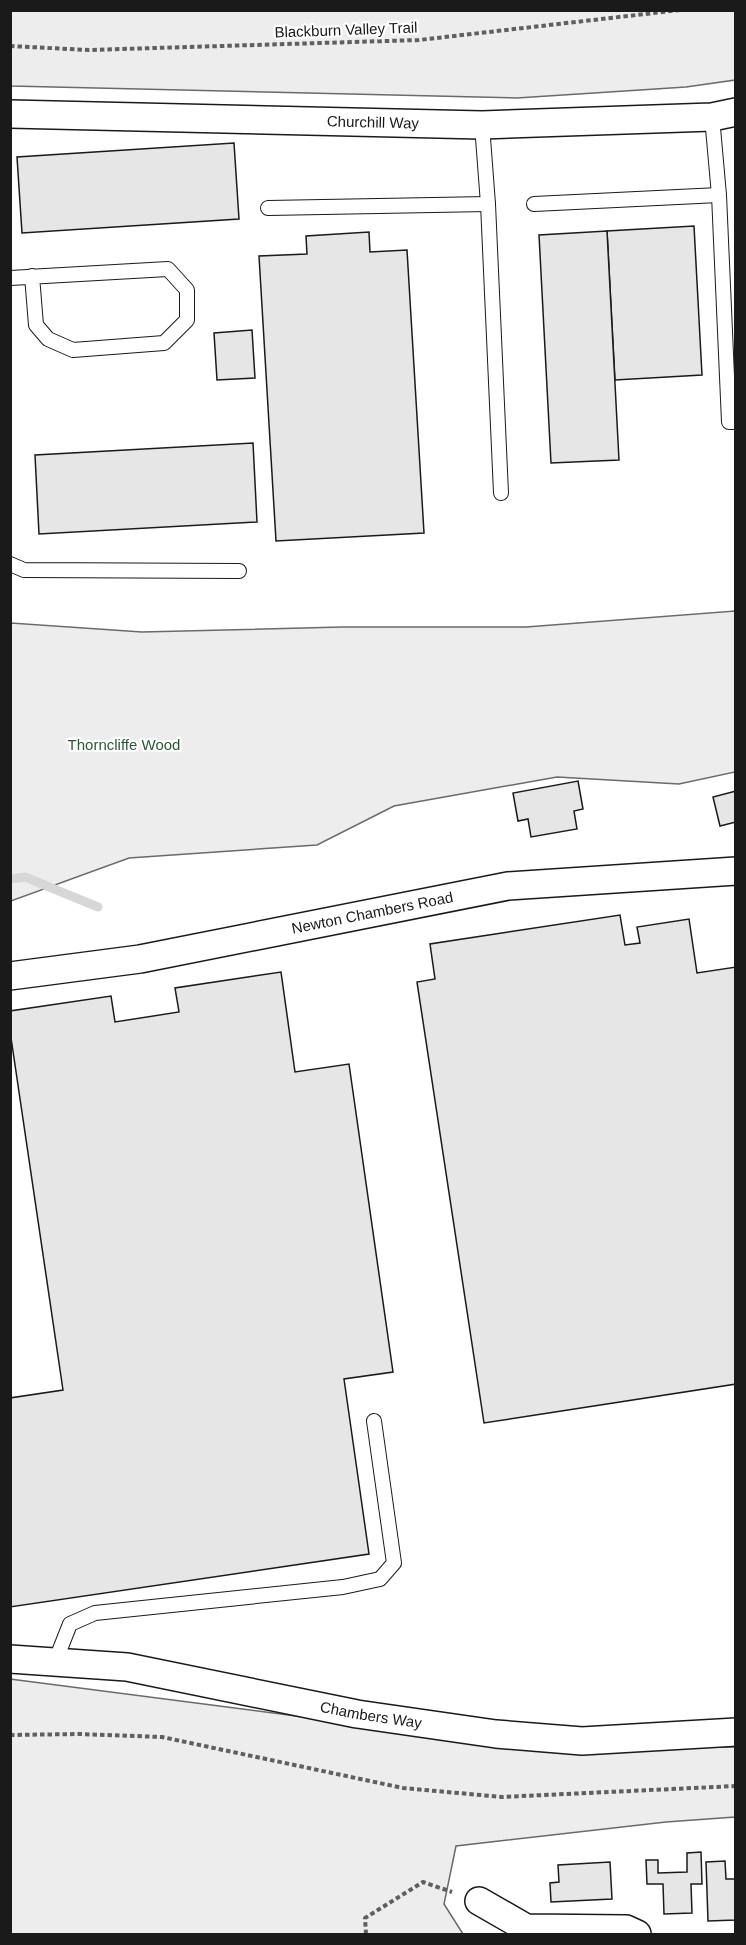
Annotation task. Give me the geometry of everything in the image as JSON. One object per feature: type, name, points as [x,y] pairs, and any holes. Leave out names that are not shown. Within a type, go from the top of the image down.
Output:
[{"type":"street","name":"Churchill Way","points":[[10,114],[482,125],[724,115]]},
{"type":"street","name":"Newton Chambers Road","points":[[10,976],[140,958],[508,886],[735,871]]},
{"type":"street","name":"Chambers Way","points":[[10,1659],[127,1667],[357,1714],[496,1734],[582,1741],[735,1732]]},
{"type":"street","points":[[479,1901],[526,1928],[626,1929],[637,1935]]},
{"type":"lane","points":[[724,115],[719,195],[729,422],[735,422]]},
{"type":"lane","points":[[482,125],[488,204],[501,493]]},
{"type":"lane","points":[[534,204],[719,195]]},
{"type":"lane","points":[[268,208],[488,204]]},
{"type":"lane","points":[[10,278],[32,276],[168,269],[187,290],[187,320],[164,343],[73,350],[48,339],[36,325],[32,276]]},
{"type":"lane","points":[[10,564],[24,570],[239,571]]},
{"type":"lane","points":[[55,1662],[70,1624],[95,1613],[343,1587],[380,1579],[394,1563],[374,1421]]},
{"type":"path","name":"Blackburn Valley Trail","points":[[10,46],[89,50],[419,40],[680,10]]},
{"type":"path","points":[[10,1735],[79,1734],[162,1737],[403,1788],[502,1797],[735,1786]]},
{"type":"path","points":[[366,1935],[365,1918],[423,1882],[479,1901]]},
{"type":"shaded area","points":[[11,10],[735,11],[735,80],[686,87],[517,98],[11,86]]},
{"type":"shaded area","name":"Thorncliffe Wood","points":[[735,611],[735,772],[679,784],[557,777],[394,806],[317,845],[129,858],[11,901],[11,623],[142,632],[342,627],[526,627]]},
{"type":"shaded area","points":[[10,1679],[505,1743],[735,1747],[735,1817],[666,1822],[456,1846],[444,1904],[463,1934],[11,1934]]},
{"type":"building","points":[[234,143],[239,219],[22,233],[17,157]]},
{"type":"building","points":[[694,226],[702,375],[615,380],[607,231]]},
{"type":"building","points":[[607,231],[619,460],[551,463],[539,235]]},
{"type":"building","points":[[369,232],[370,252],[407,250],[424,533],[276,541],[259,256],[307,254],[306,236]]},
{"type":"building","points":[[252,330],[255,378],[217,380],[214,333]]},
{"type":"building","points":[[253,443],[257,522],[39,534],[35,455]]},
{"type":"building","points":[[578,781],[583,809],[574,811],[577,829],[531,837],[528,819],[518,821],[513,793]]},
{"type":"building","points":[[736,791],[736,822],[720,826],[713,797]]},
{"type":"building","points":[[620,915],[625,945],[640,943],[637,927],[689,919],[697,973],[736,967],[736,1384],[484,1423],[417,982],[435,979],[430,944]]},
{"type":"building","points":[[281,972],[295,1072],[349,1064],[393,1372],[344,1379],[369,1554],[10,1607],[10,1398],[63,1390],[10,1031],[10,1011],[111,996],[115,1022],[179,1012],[175,988]]},
{"type":"building","points":[[701,1852],[702,1884],[691,1884],[692,1913],[664,1914],[663,1884],[647,1884],[646,1860],[658,1860],[658,1873],[687,1872],[687,1853]]},
{"type":"building","points":[[725,1861],[726,1879],[736,1879],[736,1920],[708,1921],[706,1862]]},
{"type":"building","points":[[610,1862],[612,1899],[551,1902],[550,1883],[559,1882],[558,1865]]},
{"type":"waterway","points":[[10,879],[25,877],[98,907]]}]
